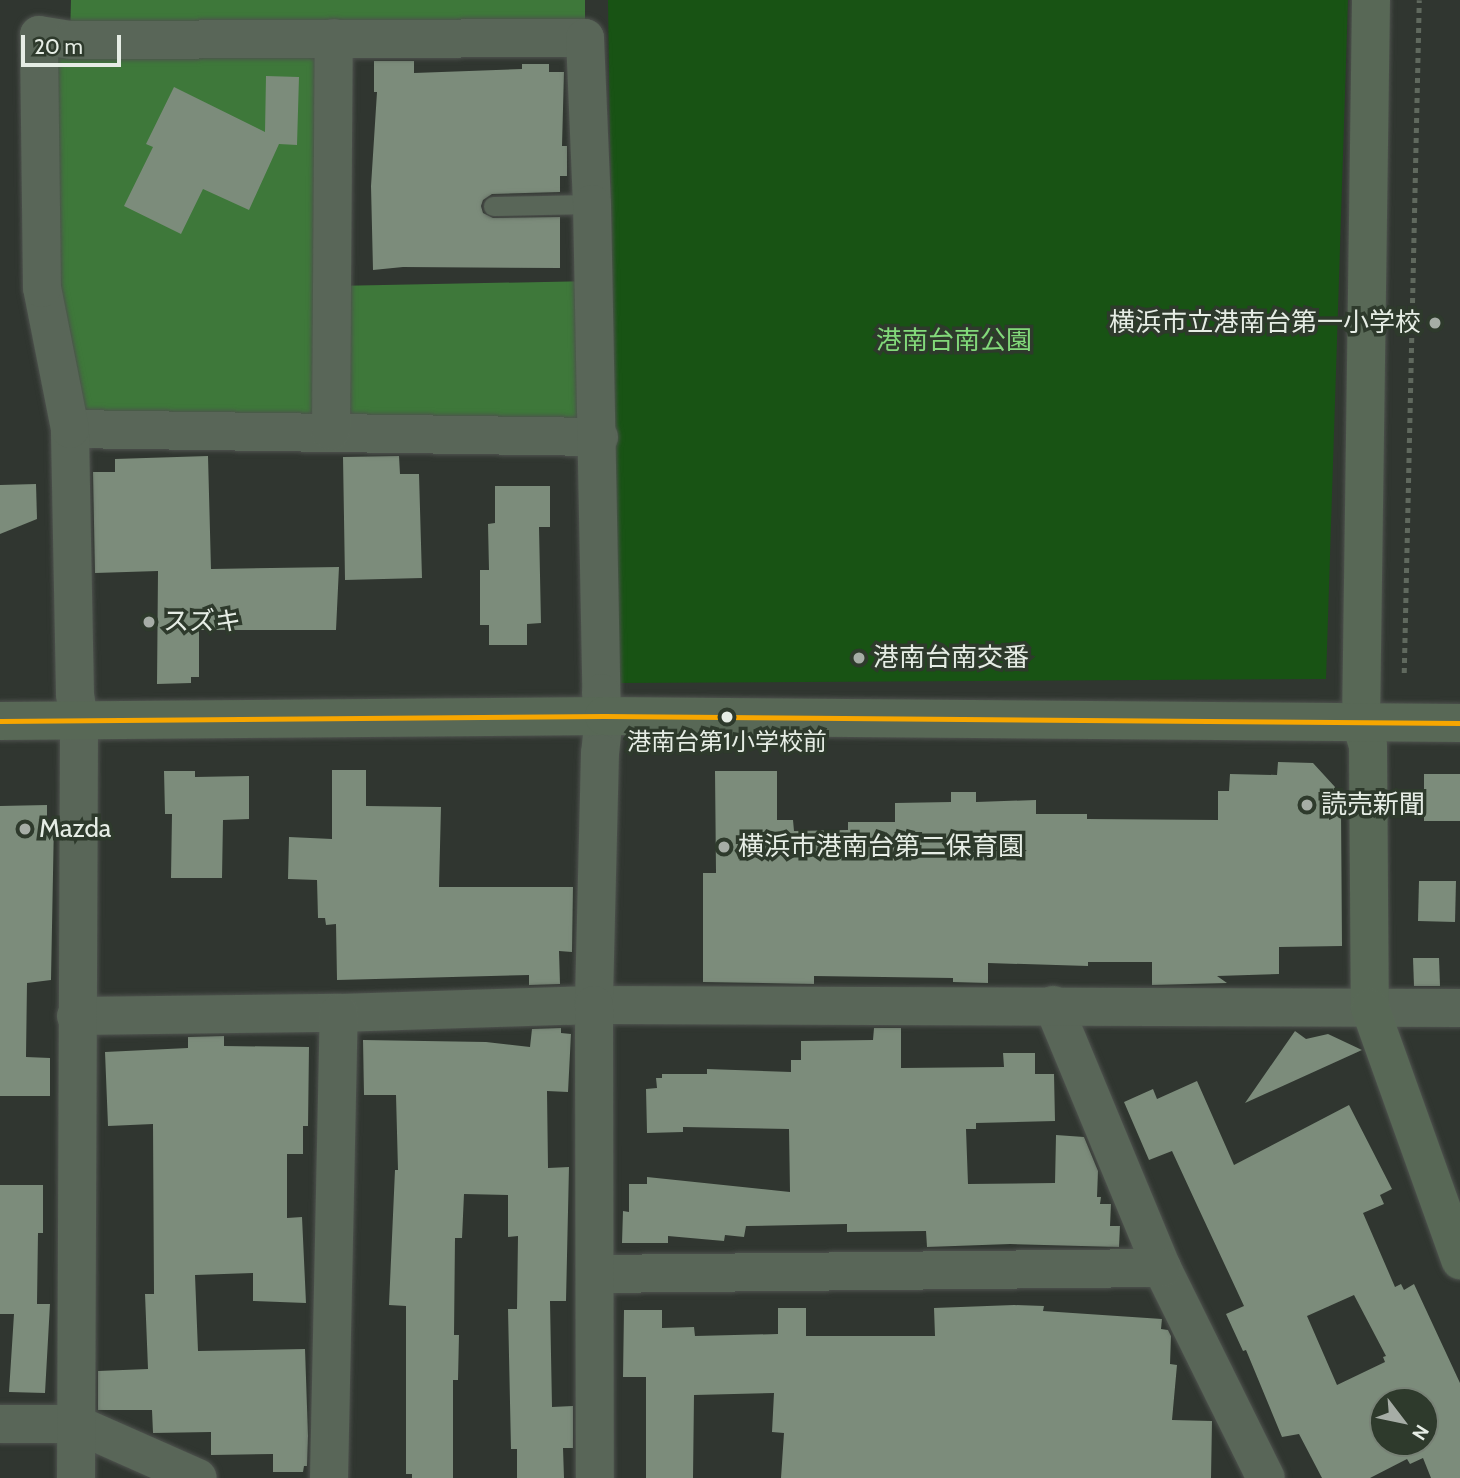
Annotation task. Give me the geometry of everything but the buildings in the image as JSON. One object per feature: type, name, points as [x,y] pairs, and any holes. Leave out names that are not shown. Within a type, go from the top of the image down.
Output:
[{"type":"street","points":[[1371,0],[1361,723],[1368,746],[1370,1008],[1460,1260]]},
{"type":"street","points":[[76,1478],[79,720],[75,694],[70,429],[42,288],[38,35],[71,40],[585,38],[592,204],[601,692],[604,716],[600,753],[594,1005],[595,1478]]},
{"type":"street","points":[[331,431],[334,38]]},
{"type":"street","points":[[70,429],[598,437]]},
{"type":"street","points":[[0,721],[604,716],[1460,723]]},
{"type":"street","points":[[76,1016],[340,1013],[594,1005],[1460,1008]]},
{"type":"street","points":[[1053,1005],[1162,1268],[1266,1478]]},
{"type":"street","points":[[329,1478],[340,1013]]},
{"type":"street","points":[[595,1274],[1162,1268]]},
{"type":"street","points":[[0,1424],[76,1424],[198,1478]]},
{"type":"lane","points":[[493,206],[592,204]]},
{"type":"path","points":[[1404,673],[1419,0]]},
{"type":"green space","points":[[71,0],[585,0],[585,38],[334,39],[333,286],[594,281],[599,437],[70,429],[39,35],[70,39]]},
{"type":"green space","name":"港南台南公園","points":[[608,0],[1348,0],[1326,679],[618,683]]},
{"type":"transit line","points":[[0,721],[604,716],[1460,723]]},
{"type":"place","name":"横浜市立港南台第一小学校","points":[[1435,323]]},
{"type":"place","name":"スズキ","points":[[149,622]]},
{"type":"place","name":"港南台南交番","points":[[859,658]]},
{"type":"place","name":"港南台第1小学校前","points":[[727,717]]},
{"type":"place","name":"読売新聞","points":[[1307,805]]},
{"type":"place","name":"Mazda","points":[[25,829]]},
{"type":"place","name":"横浜市港南台第二保育園","points":[[724,847]]}]
